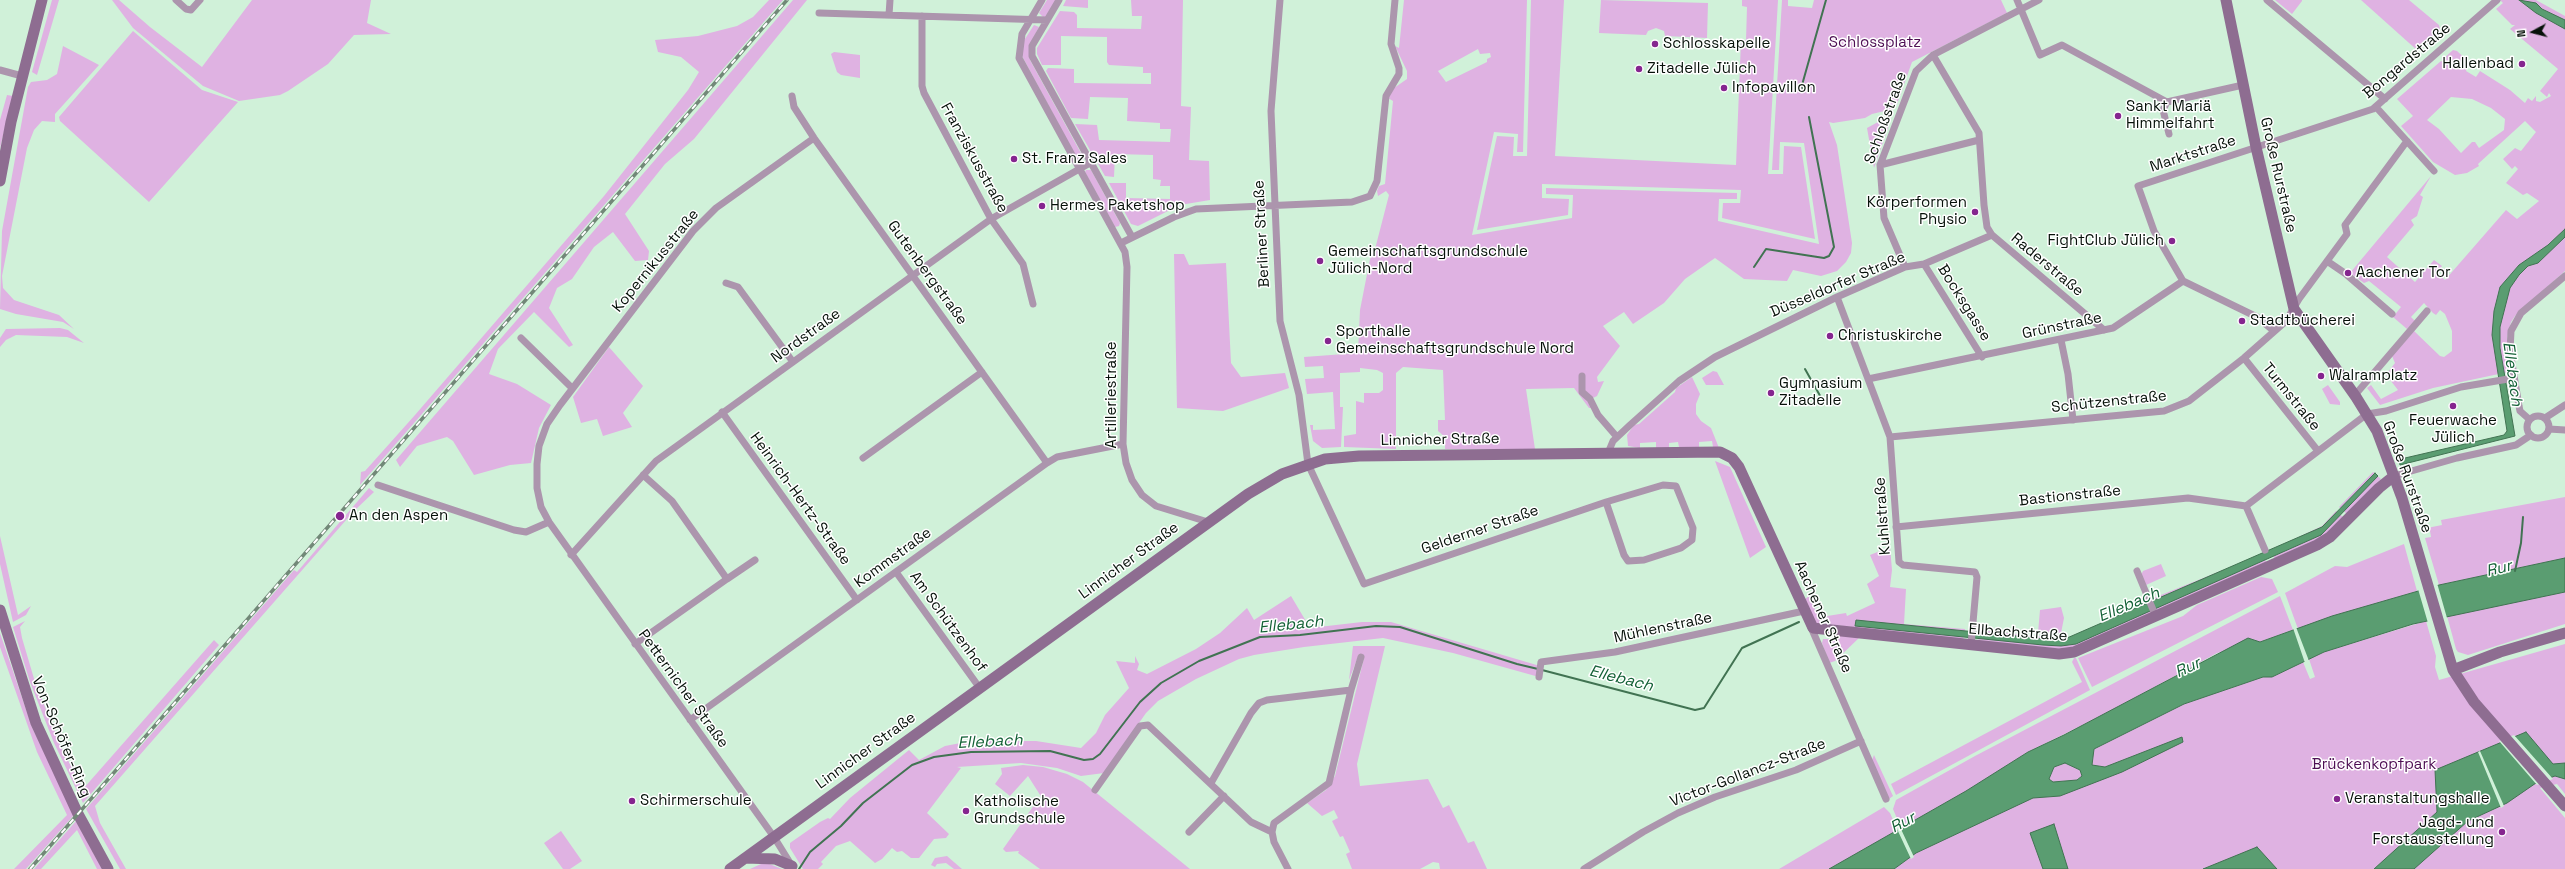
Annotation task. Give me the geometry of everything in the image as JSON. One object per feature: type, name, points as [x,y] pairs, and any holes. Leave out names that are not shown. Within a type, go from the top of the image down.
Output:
[{"type":"main road","points":[[0,181],[22,76],[42,0]]},
{"type":"main road","name":"Große Rurstraße","points":[[2226,0],[2256,147],[2294,309],[2367,414],[2377,431],[2394,476],[2417,549],[2451,666],[2465,690],[2565,806]]},
{"type":"main road","name":"Linnicher Straße","points":[[730,869],[1208,522],[1248,494],[1282,474],[1325,459],[1359,456],[1711,451],[1724,453]]},
{"type":"main road","name":"Aachener Straße","points":[[1724,453],[1732,458],[1739,467],[1810,625]]},
{"type":"main road","name":"Ellbachstraße","points":[[1810,625],[1813,628],[1825,631],[1971,642],[2066,654],[2324,542],[2379,488],[2394,476]]},
{"type":"main road","name":"Von-Schöfer-Ring","points":[[0,610],[36,723],[78,814],[108,869]]},
{"type":"main road","points":[[2451,666],[2565,633]]},
{"type":"main road","points":[[746,858],[775,859],[793,868]]},
{"type":"street","points":[[176,0],[186,9],[191,10],[200,0]]},
{"type":"street","points":[[889,15],[890,0]]},
{"type":"street","name":"Artilleriestraße","points":[[1042,0],[1019,43],[1019,58],[1121,243],[1127,267],[1124,444],[1126,463],[1132,480],[1142,495],[1156,506],[1208,522]]},
{"type":"street","points":[[1059,0],[1032,46],[1032,56],[1132,237]]},
{"type":"street","name":"Berliner Straße","points":[[1280,0],[1271,111],[1280,321],[1298,395],[1308,464],[1364,584]]},
{"type":"street","points":[[1121,243],[1174,217],[1196,209],[1358,202],[1370,196],[1374,192],[1377,181],[1386,96],[1399,74],[1399,68],[1391,44],[1395,0]]},
{"type":"street","points":[[2017,0],[2040,55],[2062,45],[2167,102],[2243,85]]},
{"type":"street","name":"Schloßstraße","points":[[1905,268],[1884,218],[1880,165],[1912,79],[1922,63],[1933,55],[2040,0]]},
{"type":"street","points":[[2268,0],[2385,99]]},
{"type":"street","name":"Bongardstraße","points":[[2256,147],[2376,107],[2497,0]]},
{"type":"street","points":[[818,13],[1047,20]]},
{"type":"street","name":"Franziskusstraße","points":[[922,16],[922,86],[924,94],[991,219],[1024,264],[1033,304]]},
{"type":"street","points":[[1933,55],[1978,133],[1987,227],[1992,235]]},
{"type":"street","points":[[0,70],[22,76]]},
{"type":"street","name":"Gutenbergstraße","points":[[792,96],[794,107],[814,138],[1047,463]]},
{"type":"street","points":[[2167,102],[2163,110],[2169,134]]},
{"type":"street","points":[[2376,107],[2434,171]]},
{"type":"street","name":"Kopernikusstraße","points":[[572,555],[548,522],[542,507],[538,488],[539,446],[547,424],[572,388],[693,231],[716,208],[814,138]]},
{"type":"street","points":[[1880,165],[1979,140]]},
{"type":"street","name":"Schützenstraße","points":[[1890,437],[2173,409],[2189,401],[2244,358],[2286,321],[2347,234],[2345,225],[2407,141]]},
{"type":"street","name":"Marktstraße","points":[[2183,281],[2154,231],[2138,186],[2256,147]]},
{"type":"street","points":[[1080,169],[1090,163]]},
{"type":"street","name":"Nordstraße","points":[[572,555],[656,461],[991,219],[1080,169]]},
{"type":"street","name":"Düsseldorfer Straße","points":[[1608,453],[1617,437],[1679,382],[1715,357],[1836,297],[1905,268],[1924,264],[1992,235]]},
{"type":"street","name":"Raderstraße","points":[[1992,235],[2104,330]]},
{"type":"street","points":[[2327,261],[2392,314]]},
{"type":"street","name":"Bocksgasse","points":[[1924,264],[1982,357]]},
{"type":"street","points":[[2530,420],[2520,411],[2510,378],[2510,340],[2515,322],[2521,314],[2565,276]]},
{"type":"street","points":[[2183,281],[2257,317]]},
{"type":"street","name":"Grünstraße","points":[[1868,379],[1982,357],[2113,328],[2183,281]]},
{"type":"street","points":[[726,283],[738,287],[793,362]]},
{"type":"street","name":"Kuhlstraße","points":[[1836,297],[1890,437],[1898,559],[1902,564],[1975,572],[1977,577],[1971,642]]},
{"type":"street","points":[[2354,395],[2427,311]]},
{"type":"street","points":[[2263,322],[2274,331]]},
{"type":"street","points":[[521,338],[572,388]]},
{"type":"street","points":[[2061,340],[2068,374],[2073,420]]},
{"type":"street","name":"Turmstraße","points":[[2244,358],[2318,451]]},
{"type":"street","points":[[863,458],[982,372]]},
{"type":"street","points":[[1582,376],[1582,392],[1590,399],[1598,415],[1617,437]]},
{"type":"street","points":[[2265,550],[2246,506],[2367,414],[2386,411],[2446,391],[2510,378]]},
{"type":"street","points":[[2531,435],[2527,428],[2530,420],[2537,416],[2545,418],[2565,405]]},
{"type":"street","name":"Heinrich-Hertz-Straße","points":[[722,412],[856,600]]},
{"type":"street","points":[[2545,418],[2549,429]]},
{"type":"street","points":[[2394,476],[2451,459],[2516,445],[2531,435],[2540,437],[2549,429],[2565,430]]},
{"type":"street","name":"Kommstraße","points":[[690,720],[1047,463],[1057,457],[1124,444]]},
{"type":"street","points":[[643,475],[672,501],[727,579]]},
{"type":"street","points":[[378,485],[514,530],[526,532],[548,522]]},
{"type":"street","name":"Gelderner Straße","points":[[1364,584],[1606,502],[1663,485],[1676,486],[1692,528],[1692,540],[1681,548],[1644,560],[1628,561],[1624,555],[1606,502]]},
{"type":"street","name":"Bastionstraße","points":[[1896,527],[2188,498],[2246,506]]},
{"type":"street","name":"Petternicher Straße","points":[[572,555],[774,837],[793,868]]},
{"type":"street","points":[[635,644],[755,560]]},
{"type":"street","points":[[2137,571],[2155,615]]},
{"type":"street","name":"Am Schützenhof","points":[[896,572],[979,687]]},
{"type":"street","name":"Mühlenstraße","points":[[1540,672],[1541,662],[1615,652],[1804,611]]},
{"type":"street","name":"Aachener Straße","points":[[1810,625],[1886,799]]},
{"type":"street","points":[[1288,869],[1274,842],[1272,832],[1274,823],[1279,817],[1329,782],[1351,690],[1361,657]]},
{"type":"street","points":[[1211,783],[1251,713],[1259,703],[1267,700],[1351,690]]},
{"type":"street","points":[[1095,790],[1140,726],[1148,725],[1252,822],[1272,832]]},
{"type":"street","name":"Victor-Gollancz-Straße","points":[[1584,869],[1643,832],[1678,813],[1715,797],[1796,770],[1861,741]]},
{"type":"street","points":[[1189,832],[1224,796]]},
{"type":"green space","points":[[52,0],[59,0],[37,75],[32,72]]},
{"type":"green space","points":[[112,0],[119,0],[150,27],[202,67],[252,0],[371,0],[367,23],[391,34],[354,35],[328,64],[288,91],[280,95],[239,101],[203,86],[133,28]]},
{"type":"green space","points":[[769,0],[783,0],[360,485],[361,472],[365,471],[415,415],[604,196],[688,90],[699,72],[681,57],[658,52],[655,40],[698,36],[737,26],[753,17]]},
{"type":"green space","points":[[793,0],[807,0],[694,139],[665,164],[625,214],[649,251],[648,260],[635,261],[613,232],[594,247],[572,279],[557,288],[549,308],[573,345],[569,347],[534,312],[498,349],[489,374],[517,384],[551,405],[539,428],[531,463],[510,465],[474,475],[453,441],[447,437],[417,446],[400,467],[396,460]]},
{"type":"green space","points":[[1047,0],[1056,0],[1046,17],[1043,17],[1039,13]]},
{"type":"green space","points":[[1066,0],[1088,0],[1088,8],[1063,6]]},
{"type":"green space","points":[[1131,0],[1183,0],[1181,106],[1191,107],[1189,160],[1209,161],[1210,200],[1180,205],[1138,226],[1131,224],[1109,183],[1126,183],[1126,198],[1170,199],[1170,186],[1160,186],[1161,180],[1153,179],[1153,155],[1115,154],[1114,177],[1105,176],[1075,124],[1097,125],[1099,140],[1170,142],[1171,129],[1160,129],[1160,123],[1127,121],[1128,98],[1090,97],[1088,119],[1071,118],[1046,71],[1048,68],[1074,69],[1074,83],[1151,84],[1151,73],[1143,73],[1143,67],[1109,65],[1107,62],[1107,37],[1061,36],[1061,65],[1042,65],[1037,54],[1037,48],[1060,11],[1074,12],[1077,15],[1077,28],[1141,29],[1142,16],[1132,16]]},
{"type":"green space","name":"Schlossplatz","points":[[1404,0],[1527,0],[1523,152],[1517,152],[1518,134],[1494,132],[1472,235],[1572,218],[1573,195],[1546,194],[1546,188],[1737,193],[1737,199],[1719,199],[1718,221],[1819,244],[1804,143],[1780,142],[1779,170],[1772,170],[1782,0],[1788,0],[1788,6],[1812,8],[1814,0],[2001,0],[2007,13],[1912,62],[1897,104],[1893,109],[1872,114],[1865,118],[1833,123],[1829,122],[1837,145],[1852,243],[1851,253],[1846,262],[1837,271],[1821,276],[1793,270],[1787,281],[1744,279],[1715,258],[1685,279],[1664,303],[1633,324],[1624,312],[1603,326],[1620,346],[1597,377],[1598,382],[1604,381],[1597,396],[1593,398],[1593,408],[1589,408],[1574,388],[1526,389],[1535,449],[1445,449],[1445,437],[1438,431],[1438,420],[1445,420],[1443,370],[1403,367],[1396,373],[1396,449],[1344,447],[1344,436],[1356,434],[1356,401],[1364,403],[1364,393],[1379,393],[1383,390],[1383,373],[1377,370],[1360,368],[1360,372],[1340,373],[1340,407],[1343,407],[1341,447],[1322,448],[1313,441],[1310,425],[1313,425],[1313,430],[1335,429],[1333,392],[1307,394],[1305,379],[1324,378],[1323,366],[1305,367],[1304,357],[1358,353],[1360,310],[1370,259],[1374,253],[1389,195],[1386,191],[1378,196],[1377,191],[1379,186],[1385,184],[1393,101],[1388,98],[1394,88],[1407,79],[1407,71],[1395,46],[1399,48]],"holes":[[[1478,49],[1480,54],[1490,53],[1491,57],[1487,59],[1487,62],[1446,82],[1438,71]]]},
{"type":"green space","points":[[1531,0],[1564,0],[1555,156],[1736,165],[1741,40],[1746,40],[1747,7],[1742,6],[1742,0],[1778,0],[1768,174],[1783,174],[1784,146],[1801,147],[1815,239],[1722,218],[1723,203],[1740,203],[1741,190],[1542,184],[1542,198],[1569,199],[1568,215],[1477,230],[1497,136],[1514,137],[1513,156],[1527,156]]},
{"type":"green space","points":[[1601,0],[1708,3],[1707,38],[1665,36],[1664,31],[1656,28],[1648,31],[1646,35],[1599,33]]},
{"type":"green space","points":[[2275,0],[2302,0],[2302,1],[2292,14]]},
{"type":"green space","points":[[2361,0],[2409,0],[2439,25],[2440,29],[2418,51]]},
{"type":"green space","points":[[2500,0],[2536,0],[2565,16],[2565,271],[2515,316],[2511,322],[2507,337],[2508,372],[2433,388],[2380,405],[2367,388],[2371,385],[2381,399],[2398,390],[2383,371],[2388,372],[2395,363],[2392,356],[2414,331],[2440,356],[2444,357],[2452,351],[2452,331],[2445,314],[2440,310],[2436,315],[2424,303],[2411,317],[2415,321],[2407,329],[2393,317],[2401,307],[2369,281],[2364,283],[2350,273],[2431,176],[2420,195],[2423,197],[2417,216],[2411,220],[2414,225],[2387,257],[2415,282],[2434,260],[2442,266],[2437,273],[2445,280],[2506,210],[2517,219],[2539,201],[2527,193],[2523,195],[2506,183],[2518,169],[2515,166],[2512,169],[2503,159],[2515,148],[2521,151],[2536,132],[2525,121],[2478,164],[2479,166],[2467,173],[2455,175],[2433,162],[2401,126],[2413,116],[2397,99],[2441,61],[2444,62],[2442,60],[2453,50],[2457,51],[2469,62],[2466,71],[2476,77],[2480,71],[2510,90],[2525,103],[2528,98],[2532,101],[2536,96],[2536,101],[2540,102],[2551,96],[2549,93],[2547,97],[2540,91],[2558,69],[2510,29],[2515,25],[2512,25],[2496,9],[2503,3]],"holes":[[[2451,97],[2472,99],[2491,108],[2505,119],[2504,130],[2479,148],[2475,142],[2472,142],[2461,153],[2439,129],[2427,120]]]},
{"type":"green space","points":[[1034,25],[1039,27],[1030,45],[1030,60],[1082,155],[1079,159],[1077,159],[1021,54],[1023,42]]},
{"type":"green space","points":[[133,31],[202,90],[238,102],[149,202],[60,121],[59,117]]},
{"type":"green space","points":[[63,46],[99,65],[55,114],[55,122],[42,121],[34,130],[27,148],[2,276],[3,288],[14,300],[59,315],[74,329],[63,322],[16,314],[0,309],[2,231],[28,87],[31,82],[47,80],[57,74]]},
{"type":"green space","points":[[834,52],[860,55],[860,78],[841,75],[837,72],[831,54]]},
{"type":"green space","points":[[7,95],[13,96],[0,148],[0,120]]},
{"type":"green space","points":[[1886,121],[1889,125],[1874,168],[1867,128],[1878,122]]},
{"type":"green space","points":[[1086,170],[1091,170],[1120,223],[1119,226],[1115,227],[1085,172]]},
{"type":"green space","points":[[1174,254],[1184,254],[1189,265],[1226,263],[1231,363],[1241,377],[1285,373],[1289,388],[1223,411],[1177,408]]},
{"type":"green space","points":[[60,328],[68,330],[84,343],[67,337],[16,335],[6,340],[0,347],[0,338],[6,329]]},
{"type":"green space","points":[[609,347],[643,386],[623,413],[632,427],[603,436],[597,419],[581,423],[573,397]]},
{"type":"green space","points":[[1713,371],[1717,372],[1724,385],[1706,385],[1702,378]]},
{"type":"green space","points":[[1692,377],[1700,394],[1696,404],[1696,414],[1701,421],[1711,428],[1719,448],[1713,447],[1712,441],[1699,442],[1699,447],[1679,447],[1678,442],[1669,443],[1669,448],[1656,448],[1656,442],[1640,443],[1640,448],[1628,446],[1627,435],[1634,425],[1639,424],[1675,392],[1676,388]]},
{"type":"green space","points":[[2328,385],[2340,402],[2340,405],[2330,404],[2322,389]]},
{"type":"green space","points":[[1715,461],[1730,467],[1766,547],[1750,558]]},
{"type":"green space","points":[[2373,472],[2381,479],[2347,514],[2339,507]]},
{"type":"green space","points":[[369,488],[374,492],[354,511],[95,806],[100,823],[126,869],[120,869],[86,809],[294,570],[297,572]]},
{"type":"green space","points":[[2565,497],[2565,558],[2439,585],[2425,538],[2431,537],[2430,531],[2423,532],[2422,529],[2442,525],[2441,520]]},
{"type":"green space","points":[[2336,511],[2344,518],[2325,536],[2275,560],[2271,550],[2322,526]]},
{"type":"green space","points":[[0,536],[18,615],[31,606],[26,615],[13,622],[0,564]]},
{"type":"green space","points":[[2404,544],[2417,591],[2298,629],[2285,593],[2335,566],[2347,567]]},
{"type":"green space","points":[[1890,547],[1892,570],[1890,587],[1906,589],[1904,624],[1965,629],[1963,640],[1826,624],[1821,617],[1846,613],[1847,616],[1875,603],[1867,584],[1879,576],[1870,555]]},
{"type":"green space","points":[[2263,554],[2267,564],[2157,612],[2151,599]]},
{"type":"green space","points":[[2161,564],[2166,576],[2146,585],[2141,575],[2143,571]]},
{"type":"green space","points":[[2261,577],[2272,579],[2278,592],[2092,687],[2078,658],[2183,616],[2197,605]]},
{"type":"green space","points":[[2565,592],[2565,624],[2468,655],[2458,652],[2456,649],[2447,616]]},
{"type":"green space","points":[[1291,596],[1310,628],[1362,622],[1391,622],[1540,666],[1539,677],[1453,653],[1383,638],[1304,647],[1254,655],[1239,659],[1196,679],[1158,701],[1146,713],[1104,773],[1081,776],[1057,768],[1021,763],[957,767],[961,768],[927,813],[949,834],[946,838],[934,839],[919,858],[911,858],[902,851],[897,852],[892,848],[882,859],[875,863],[850,841],[836,846],[821,862],[823,864],[818,869],[803,869],[790,848],[790,843],[820,822],[828,818],[830,819],[850,798],[909,750],[919,760],[945,746],[971,741],[1036,741],[1081,748],[1096,733],[1105,715],[1129,688],[1116,661],[1135,663],[1135,656],[1139,664],[1137,670],[1147,674],[1196,649],[1220,633],[1247,608],[1254,620]]},
{"type":"green space","points":[[1809,596],[1823,627],[1817,625],[1804,600]]},
{"type":"green space","points":[[2280,596],[2293,630],[2260,642],[2217,653],[2107,713],[2028,752],[1981,783],[1901,828],[1893,809],[1896,800],[1975,756]]},
{"type":"green space","points":[[2147,603],[2152,615],[2068,650],[1980,642],[1978,639],[1980,630],[2056,638],[2071,637]]},
{"type":"green space","points":[[2061,607],[2064,618],[2061,633],[2038,633],[2040,610]]},
{"type":"green space","points":[[25,621],[20,627],[35,682],[61,747],[83,789],[214,640],[219,645],[83,803],[54,743],[30,682],[13,627]]},
{"type":"green space","name":"Brückenkopfpark","points":[[2426,621],[2436,656],[2435,667],[2439,680],[2565,644],[2565,794],[2557,784],[2540,788],[2565,818],[2565,869],[1894,869],[1916,853],[2033,797],[2060,796],[2182,740],[2182,738],[2105,767],[2091,765],[2094,749],[2184,704],[2263,677],[2272,677],[2303,662],[2310,679],[2315,677],[2309,659],[2324,652]]},
{"type":"green space","points":[[0,633],[32,727],[74,815],[26,869],[14,869],[67,815],[37,752],[0,647]]},
{"type":"green space","points":[[1834,635],[1860,637],[1835,661],[1829,663],[1822,643],[1823,639],[1832,639]]},
{"type":"green space","points":[[1353,646],[1385,646],[1357,764],[1360,786],[1428,779],[1443,808],[1449,805],[1468,843],[1474,841],[1487,869],[1440,869],[1439,863],[1433,862],[1420,869],[1352,869],[1346,854],[1350,852],[1343,836],[1340,837],[1332,821],[1338,818],[1334,810],[1322,816],[1307,803],[1326,790],[1335,776],[1364,658],[1359,654],[1349,680]]},
{"type":"green space","points":[[2074,658],[2076,658],[2090,690],[1896,795],[1891,784],[2082,682],[2072,662]]},
{"type":"green space","points":[[1874,755],[1893,796],[1889,799],[1872,760]]},
{"type":"green space","points":[[2065,763],[2080,770],[2082,776],[2077,780],[2053,782],[2049,779],[2054,767]]},
{"type":"green space","points":[[1023,765],[1043,767],[1067,774],[1083,782],[1190,869],[1040,869],[1018,853],[1019,851],[1006,852],[1003,849],[1037,801],[1039,803],[1042,798],[1028,776],[1010,796],[995,784],[1002,774],[1001,768]]},
{"type":"green space","points":[[1884,807],[1890,813],[1898,831],[1829,869],[1779,869]]},
{"type":"green space","points":[[76,821],[102,869],[97,869],[77,830],[41,869],[34,869]]},
{"type":"green space","points":[[561,831],[582,861],[570,869],[563,869],[544,843]]},
{"type":"green space","points":[[947,856],[962,869],[954,869],[946,863],[937,864],[935,867],[931,865],[935,858]]},
{"type":"green space","points":[[767,863],[782,869],[750,869],[761,864]]},
{"type":"shaded area","points":[[2519,0],[2536,3],[2542,9],[2565,20],[2565,29],[2536,13]]},
{"type":"shaded area","points":[[2565,229],[2565,237],[2538,263],[2528,266],[2519,275],[2510,288],[2500,327],[2500,348],[2515,436],[2400,465],[2399,461],[2405,458],[2504,435],[2507,431],[2492,335],[2494,311],[2500,287],[2519,265],[2548,245]]},
{"type":"shaded area","points":[[2375,473],[2378,476],[2321,535],[2076,644],[2061,646],[2043,645],[1855,626],[1856,620],[2056,640],[2067,638],[2322,527]]},
{"type":"shaded area","points":[[2565,558],[2565,592],[2413,624],[2324,652],[2272,677],[2263,677],[2184,704],[2094,749],[2092,765],[2105,767],[2182,737],[2183,742],[2122,772],[2060,796],[2033,798],[1916,853],[1894,869],[1829,869],[1966,791],[2028,752],[2064,735],[2248,638],[2260,642],[2332,616],[2439,585]],"holes":[[[2065,763],[2080,770],[2082,776],[2077,780],[2053,782],[2049,779],[2054,767]]]},
{"type":"shaded area","points":[[2526,732],[2553,764],[2565,763],[2565,779],[2555,776],[2536,783],[2507,803],[2468,821],[2414,869],[2374,869],[2437,812],[2435,770]]},
{"type":"shaded area","points":[[2054,824],[2068,869],[2043,869],[2030,833]]},
{"type":"shaded area","points":[[2257,847],[2277,869],[2203,869]]},
{"type":"pier","points":[[2437,583],[2447,618],[2428,623],[2418,589]]},
{"type":"pier","points":[[2296,627],[2309,661],[2305,663],[2293,628]]},
{"type":"pier","points":[[2514,735],[2553,779],[2537,785],[2499,741]]},
{"type":"pier","points":[[2480,751],[2504,806],[2501,808],[2478,752]]},
{"type":"pier","points":[[1900,827],[1914,857],[1911,859],[1897,829]]},
{"type":"waterway","points":[[1803,91],[1802,85],[1826,0]]},
{"type":"waterway","points":[[1754,267],[1766,249],[1824,258],[1829,256],[1834,247],[1809,117]]},
{"type":"waterway","points":[[1805,369],[1823,401]]},
{"type":"waterway","name":"Rur","points":[[2515,571],[2521,543],[2523,517]]},
{"type":"waterway","name":"Ellebach","points":[[1542,670],[1695,710],[1704,708],[1742,648],[1799,622]]},
{"type":"waterway","name":"Ellebach","points":[[799,869],[810,852],[841,826],[863,803],[912,765],[934,757],[971,752],[1050,751],[1084,760],[1093,759],[1100,754],[1140,702],[1161,683],[1199,661],[1260,637],[1300,635],[1376,626],[1400,627],[1517,664],[1538,669]]},
{"type":"railway","points":[[30,869],[787,0]]},
{"type":"place","name":"Schlosskapelle","points":[[1655,44]]},
{"type":"place","name":"Hallenbad","points":[[2522,64]]},
{"type":"place","name":"Zitadelle Jülich","points":[[1639,69]]},
{"type":"place","name":"Infopavillon","points":[[1724,88]]},
{"type":"place","name":"Sankt Mariä Himmelfahrt","points":[[2118,116]]},
{"type":"place","name":"St. Franz Sales","points":[[1014,159]]},
{"type":"place","name":"Hermes Paketshop","points":[[1042,206]]},
{"type":"place","name":"Körperformen Physio","points":[[1975,212]]},
{"type":"place","name":"FightClub Jülich","points":[[2172,241]]},
{"type":"place","name":"Gemeinschaftsgrundschule Jülich-Nord","points":[[1320,261]]},
{"type":"place","name":"Aachener Tor","points":[[2348,273]]},
{"type":"place","name":"Stadtbücherei","points":[[2242,321]]},
{"type":"place","name":"Christuskirche","points":[[1830,336]]},
{"type":"place","name":"Sporthalle Gemeinschaftsgrundschule Nord","points":[[1328,341]]},
{"type":"place","name":"Walramplatz","points":[[2321,376]]},
{"type":"place","name":"Gymnasium Zitadelle","points":[[1771,393]]},
{"type":"place","name":"Feuerwache Jülich","points":[[2453,406]]},
{"type":"place","name":"An den Aspen","points":[[340,516]]},
{"type":"place","name":"Veranstaltungshalle","points":[[2337,799]]},
{"type":"place","name":"Schirmerschule","points":[[632,801]]},
{"type":"place","name":"Katholische Grundschule","points":[[966,811]]},
{"type":"place","name":"Jagd- und Forstausstellung","points":[[2502,832]]}]
